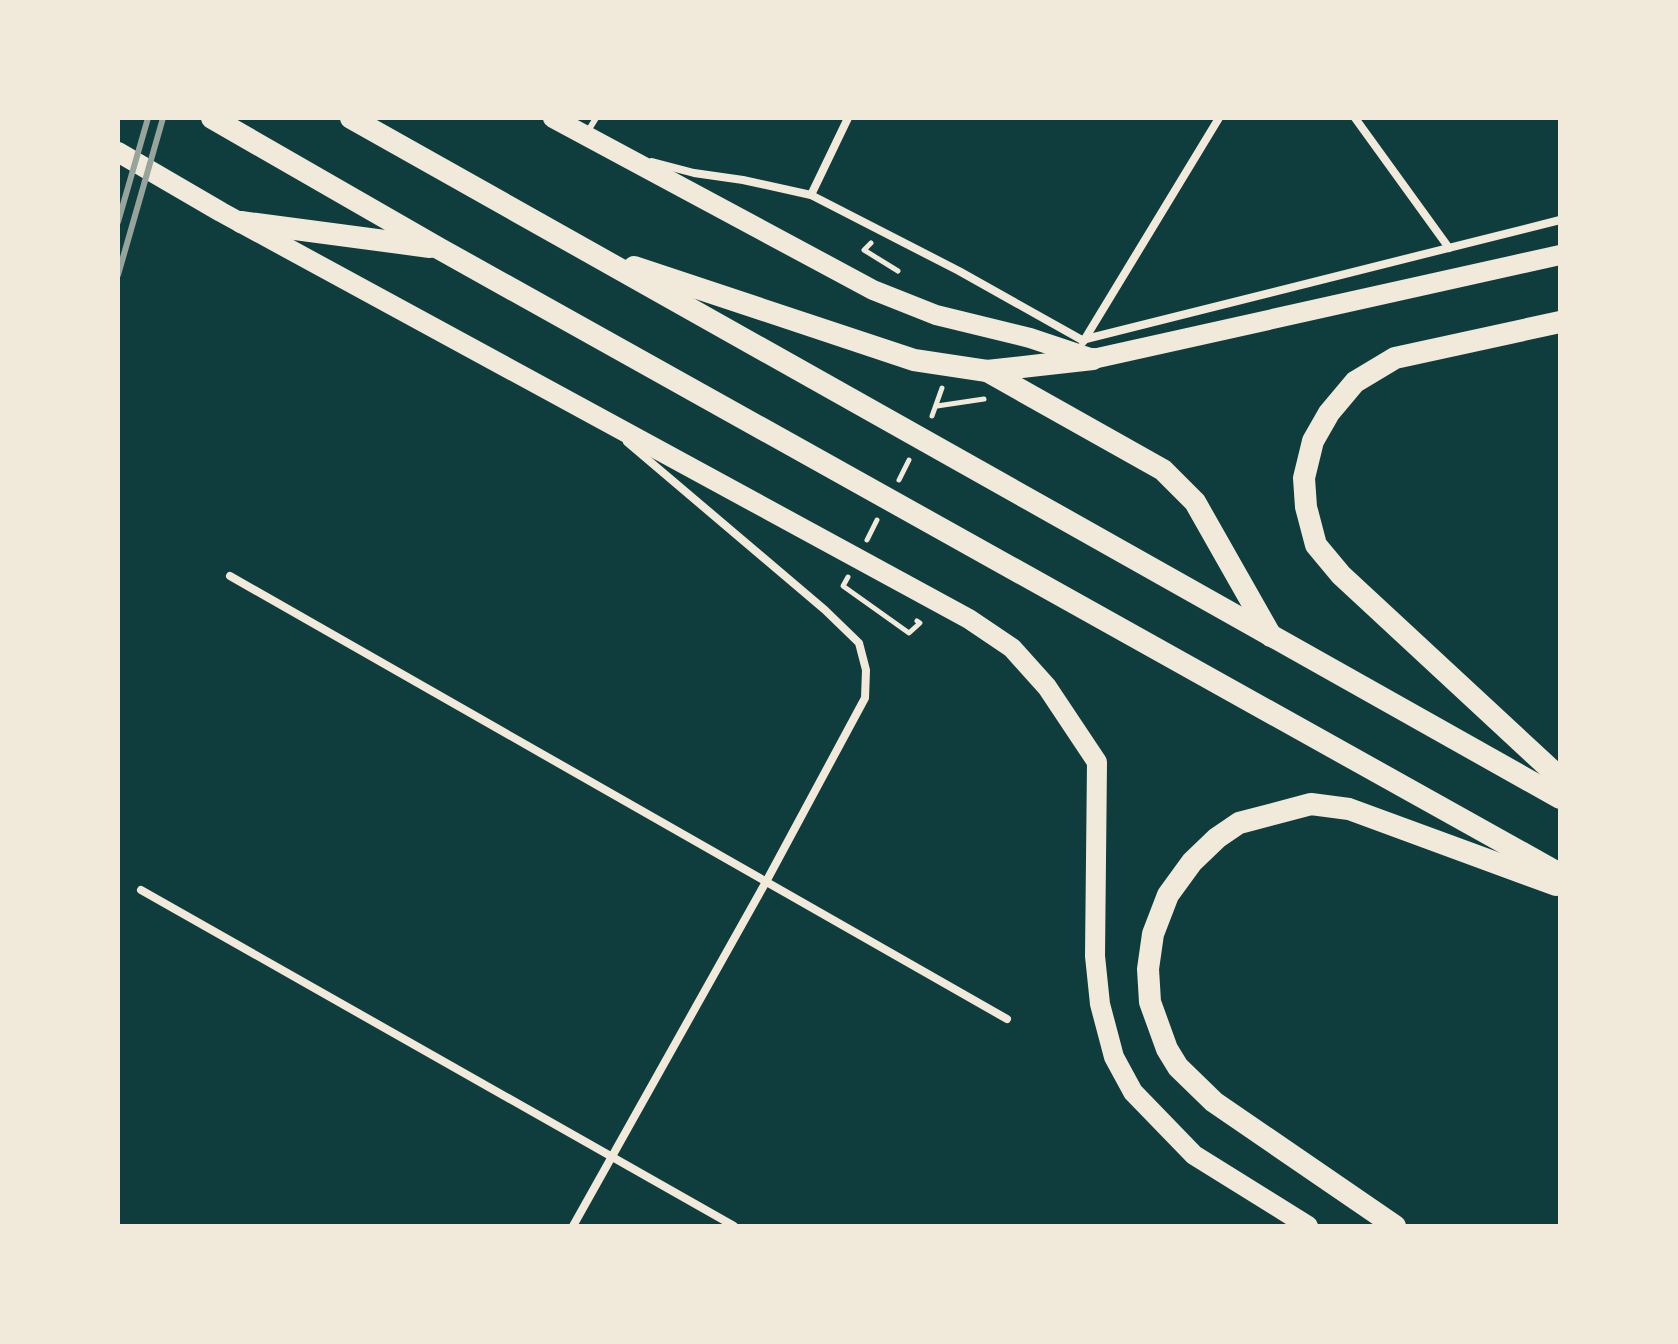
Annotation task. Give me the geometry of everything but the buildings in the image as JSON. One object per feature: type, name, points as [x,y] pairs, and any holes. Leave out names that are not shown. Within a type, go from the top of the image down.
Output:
[{"type":"highway","points":[[212,118],[440,249],[1560,874]]},
{"type":"highway","points":[[351,118],[1560,798]]},
{"type":"highway","points":[[231,217],[440,249]]},
{"type":"highway","points":[[583,250],[914,360],[987,371],[1087,350]]},
{"type":"highway","points":[[1560,322],[1395,358],[1355,382],[1329,413],[1313,441],[1304,478],[1306,507],[1316,545],[1341,575],[1560,778]]},
{"type":"highway","points":[[987,371],[1163,470],[1195,502],[1272,637]]},
{"type":"highway","points":[[1395,1226],[1214,1102],[1178,1067],[1167,1049],[1150,1002],[1148,969],[1153,934],[1168,895],[1192,862],[1217,838],[1239,823],[1311,804],[1349,809],[1560,886]]},
{"type":"main road","points":[[553,118],[591,126],[620,153],[873,290],[936,315],[1087,350],[1560,255]]},
{"type":"main road","points":[[118,152],[231,217],[969,619],[1012,648],[1047,687],[1097,762],[1095,956],[1100,1004],[1114,1057],[1133,1092],[1194,1155],[1308,1226]]},
{"type":"street","points":[[811,195],[848,118]]},
{"type":"street","points":[[1087,350],[1219,118]]},
{"type":"street","points":[[1355,118],[1449,248]]},
{"type":"street","points":[[620,153],[694,173],[811,195],[959,271],[1087,350],[1449,248],[1560,220]]},
{"type":"street","points":[[573,1226],[865,698],[866,670],[859,643],[825,610],[596,416]]},
{"type":"street","points":[[230,576],[1007,1019]]},
{"type":"street","points":[[141,890],[734,1226]]},
{"type":"path","points":[[937,406],[998,397]]},
{"type":"path","points":[[825,610],[867,581],[873,567]]},
{"type":"railway","points":[[118,222],[148,118]]},
{"type":"railway","points":[[118,275],[163,118]]}]
